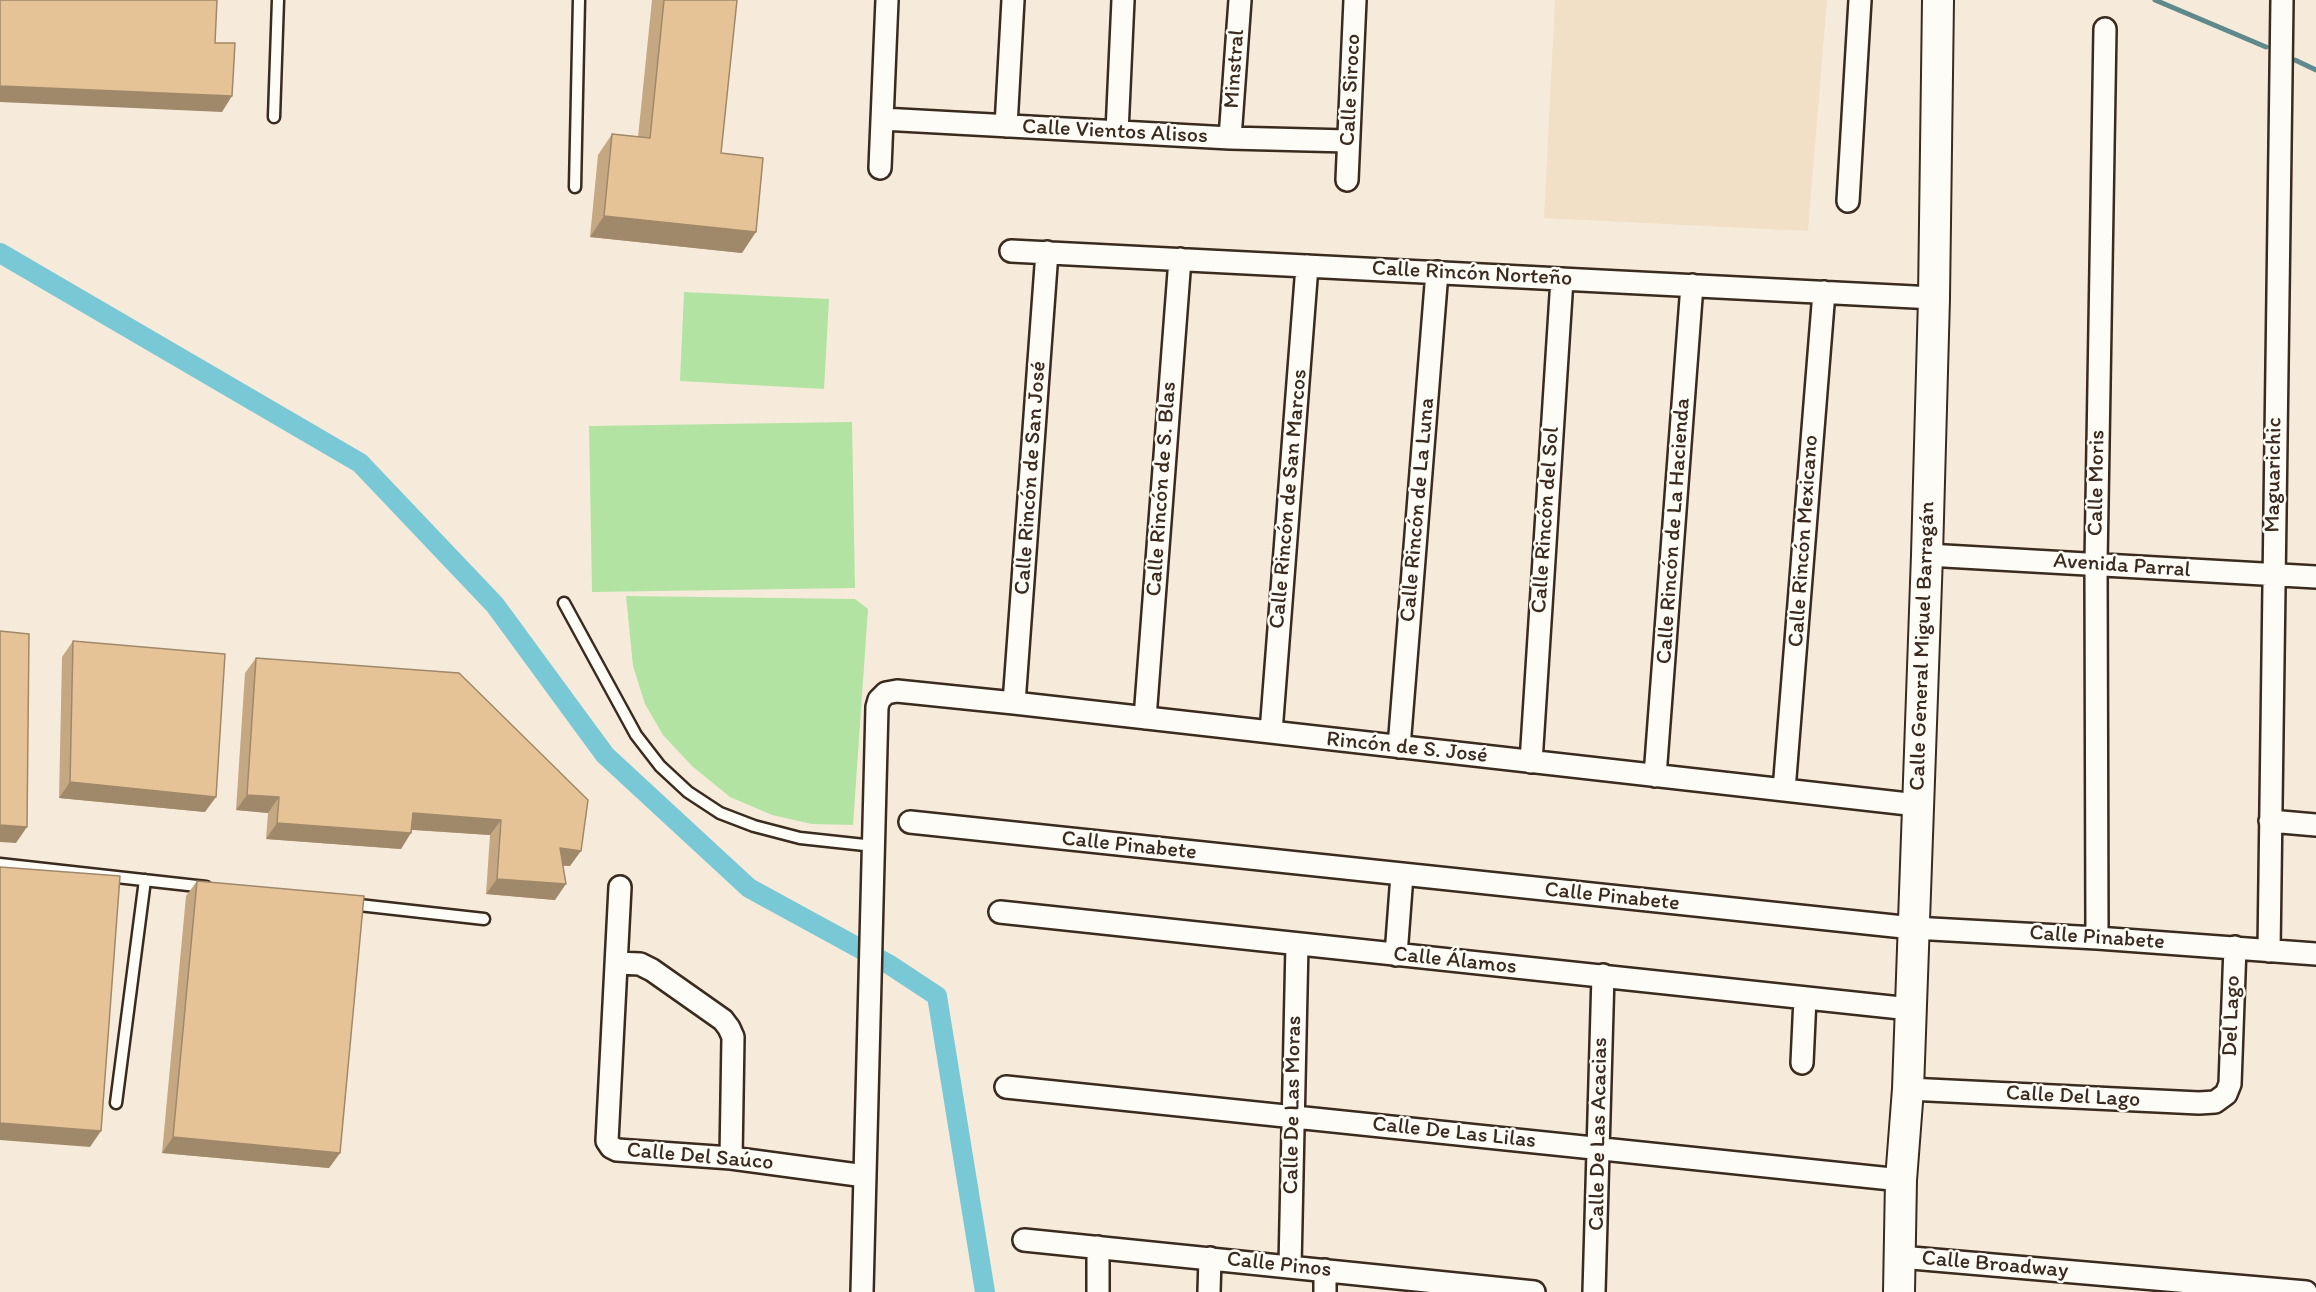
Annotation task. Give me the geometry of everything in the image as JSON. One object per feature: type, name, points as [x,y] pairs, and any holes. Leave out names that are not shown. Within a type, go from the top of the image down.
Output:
[{"type":"main road","name":"Calle General Miguel Barragán","points":[[1899,1292],[1901,1180],[1908,1089],[1927,555],[1934,298],[1938,0]]},
{"type":"street","points":[[880,168],[887,0]]},
{"type":"street","points":[[1006,126],[1012,0]]},
{"type":"street","points":[[1117,132],[1123,0]]},
{"type":"street","name":"Minstral","points":[[1230,138],[1240,0]]},
{"type":"street","name":"Calle Siroco","points":[[1347,180],[1355,0]]},
{"type":"street","points":[[1848,201],[1860,0]]},
{"type":"street","name":"Maguarichic","points":[[2269,951],[2282,0]]},
{"type":"street","name":"Calle Moris","points":[[2097,938],[2096,563],[2105,29]]},
{"type":"street","name":"Calle Vientos Alisos","points":[[882,119],[1230,138],[1348,141]]},
{"type":"street","name":"Calle Rincón Norteño","points":[[1011,251],[1934,298]]},
{"type":"street","name":"Calle Rincón de San José","points":[[1014,703],[1047,252]]},
{"type":"street","name":"Calle Rincón de S. Blas","points":[[1144,718],[1180,259]]},
{"type":"street","name":"Calle Rincón de San Marcos","points":[[1271,732],[1307,266]]},
{"type":"street","name":"Calle Rincón de La Luna","points":[[1399,747],[1437,272]]},
{"type":"street","name":"Calle Rincón del Sol","points":[[1531,762],[1562,279]]},
{"type":"street","name":"Calle Rincón de La Hacienda","points":[[1655,776],[1692,285]]},
{"type":"street","name":"Calle Rincón Mexicano","points":[[1784,790],[1824,292]]},
{"type":"street","name":"Avenida Parral","points":[[1927,555],[2316,577]]},
{"type":"street","name":"Rincón de S. José","points":[[874,846],[877,707],[881,696],[890,691],[1917,805]]},
{"type":"street","points":[[2270,821],[2316,825]]},
{"type":"street","name":"Calle Pinabete","points":[[910,822],[1913,928],[2097,938],[2316,954]]},
{"type":"street","points":[[862,1292],[874,846]]},
{"type":"street","points":[[1396,956],[1402,875]]},
{"type":"street","points":[[620,887],[617,963],[640,964],[652,970],[723,1020],[733,1037],[731,1158]]},
{"type":"street","name":"Calle Álamos","points":[[1000,912],[1910,1009]]},
{"type":"street","name":"Calle De Las Moras","points":[[1290,1266],[1297,944]]},
{"type":"street","name":"Del Lago","points":[[2230,1084],[2235,947]]},
{"type":"street","name":"Calle Del Saúco","points":[[617,963],[609,1144],[617,1150],[731,1158],[865,1176]]},
{"type":"street","name":"Calle De Las Acacias","points":[[1594,1292],[1603,975]]},
{"type":"street","points":[[1802,1063],[1805,998]]},
{"type":"street","name":"Calle Del Lago","points":[[1908,1089],[2199,1103],[2215,1102],[2222,1098],[2230,1084]]},
{"type":"street","name":"Calle De Las Lilas","points":[[1006,1087],[1901,1180]]},
{"type":"street","name":"Calle Pinos","points":[[1024,1240],[1290,1266],[1481,1289],[1533,1292]]},
{"type":"street","points":[[1098,1247],[1098,1292]]},
{"type":"street","name":"Calle Broadway","points":[[1900,1257],[2306,1292]]},
{"type":"street","points":[[1209,1292],[1210,1258]]},
{"type":"street","points":[[1325,1270],[1325,1292]]},
{"type":"lane","points":[[274,117],[278,0]]},
{"type":"lane","points":[[575,187],[579,0]]},
{"type":"lane","points":[[564,603],[636,735],[660,766],[688,792],[720,813],[754,826],[800,838],[874,846]]},
{"type":"lane","points":[[0,864],[215,888]]},
{"type":"lane","points":[[116,1104],[144,880]]},
{"type":"lane","points":[[344,903],[484,919]]},
{"type":"shaded area","points":[[1555,0],[1827,0],[1808,231],[1544,218]]},
{"type":"green space","points":[[684,292],[829,299],[824,389],[680,381]]},
{"type":"green space","points":[[852,422],[855,588],[592,592],[589,426]]},
{"type":"green space","points":[[626,596],[855,599],[868,609],[853,825],[812,824],[772,815],[730,797],[692,766],[663,735],[645,704],[633,666]]},
{"type":"building","points":[[0,0],[217,0],[215,43],[235,43],[232,96],[0,86]]},
{"type":"building","points":[[664,0],[737,0],[721,153],[763,158],[756,232],[604,216],[612,134],[650,138]]},
{"type":"building","points":[[0,631],[29,634],[27,827],[0,825]]},
{"type":"building","points":[[73,641],[225,654],[216,797],[70,782]]},
{"type":"building","points":[[256,658],[459,673],[588,800],[581,851],[560,848],[566,884],[497,879],[501,820],[413,813],[411,833],[277,823],[279,797],[247,795]]},
{"type":"building","points":[[0,867],[120,876],[101,1131],[0,1123]]},
{"type":"building","points":[[197,881],[364,896],[340,1153],[173,1137]]},
{"type":"waterway","points":[[2155,0],[2266,47]]},
{"type":"waterway","points":[[2295,60],[2316,70]]},
{"type":"waterway","points":[[0,253],[360,463],[495,605],[605,755],[749,888],[890,965],[937,996],[985,1292]]}]
